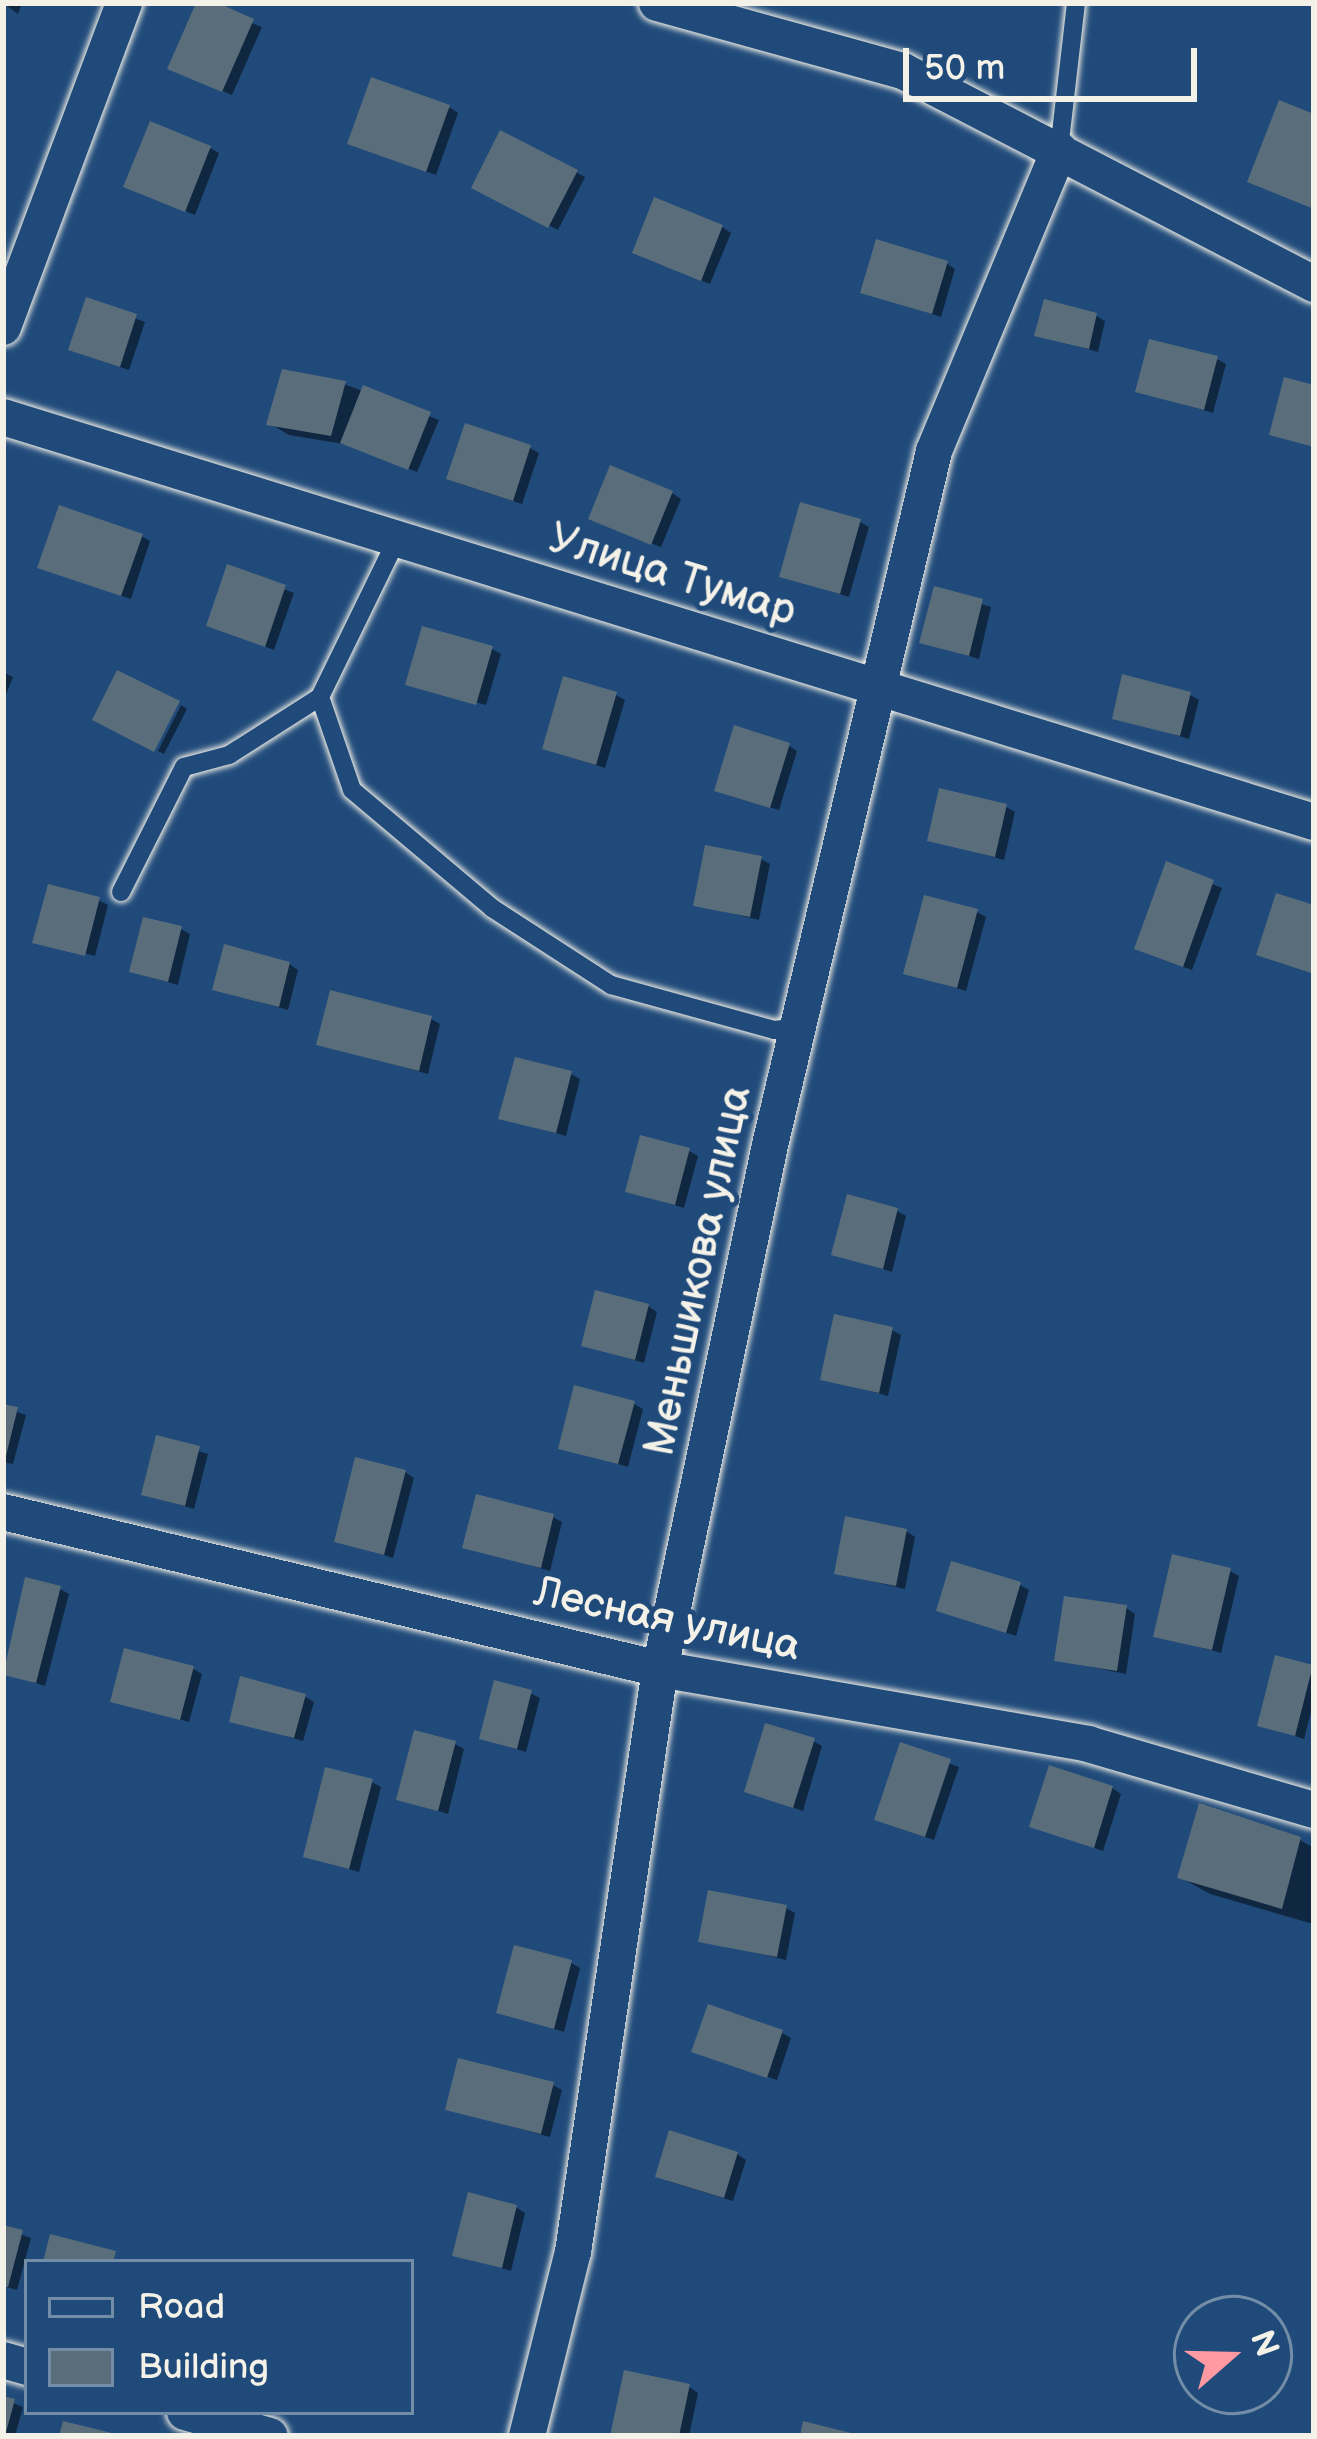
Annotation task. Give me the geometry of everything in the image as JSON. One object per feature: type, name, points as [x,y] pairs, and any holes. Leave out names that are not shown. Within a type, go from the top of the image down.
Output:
[{"type":"street","points":[[3,327],[124,3]]},
{"type":"street","points":[[657,3],[903,70],[1314,284]]},
{"type":"street","name":"Меньшикова улица","points":[[527,2436],[574,2252],[660,1669],[798,1027],[934,451],[1059,151]]},
{"type":"street","name":"Улица Тумар","points":[[3,417],[1314,823]]},
{"type":"street","name":"Лесная улица","points":[[3,1512],[660,1669],[1088,1744],[1314,1810]]},
{"type":"street","points":[[196,2415],[270,2436]]},
{"type":"lane","points":[[1059,151],[1076,3]]},
{"type":"lane","points":[[122,892],[184,766],[229,754],[320,697],[397,538]]},
{"type":"lane","points":[[320,697],[352,790],[492,908],[611,985],[774,1030],[798,1027]]},
{"type":"building","points":[[196,3],[218,3],[254,19],[222,92],[167,69]]},
{"type":"building","points":[[371,77],[450,105],[426,172],[347,144]]},
{"type":"building","points":[[1279,100],[1314,114],[1314,209],[1247,182]]},
{"type":"building","points":[[150,121],[211,146],[185,212],[123,187]]},
{"type":"building","points":[[500,130],[578,170],[548,228],[471,188]]},
{"type":"building","points":[[654,197],[723,225],[701,281],[632,253]]},
{"type":"building","points":[[876,239],[948,261],[932,314],[860,293]]},
{"type":"building","points":[[86,297],[137,314],[120,367],[68,350]]},
{"type":"building","points":[[1044,299],[1097,313],[1089,349],[1034,336]]},
{"type":"building","points":[[1149,339],[1218,356],[1204,410],[1135,392]]},
{"type":"building","points":[[282,369],[346,381],[331,436],[266,425]]},
{"type":"building","points":[[1284,377],[1314,385],[1314,447],[1269,435]]},
{"type":"building","points":[[363,385],[431,412],[408,470],[340,443]]},
{"type":"building","points":[[465,423],[531,445],[513,501],[446,479]]},
{"type":"building","points":[[610,465],[673,491],[651,545],[588,519]]},
{"type":"building","points":[[800,502],[861,519],[840,594],[779,577]]},
{"type":"building","points":[[59,505],[143,534],[121,596],[37,568]]},
{"type":"building","points":[[227,564],[286,585],[265,647],[206,626]]},
{"type":"building","points":[[934,586],[983,599],[969,656],[919,643]]},
{"type":"building","points":[[422,626],[493,646],[476,705],[405,685]]},
{"type":"building","points":[[117,670],[180,701],[154,752],[92,720]]},
{"type":"building","points":[[1122,674],[1191,692],[1180,736],[1112,719]]},
{"type":"building","points":[[563,676],[617,692],[596,765],[542,749]]},
{"type":"building","points":[[734,725],[790,743],[770,808],[714,791]]},
{"type":"building","points":[[939,788],[1007,804],[995,857],[927,841]]},
{"type":"building","points":[[705,845],[762,856],[750,917],[693,906]]},
{"type":"building","points":[[1166,861],[1214,880],[1183,967],[1134,949]]},
{"type":"building","points":[[48,884],[100,897],[85,956],[32,943]]},
{"type":"building","points":[[1276,893],[1314,905],[1314,974],[1256,955]]},
{"type":"building","points":[[924,895],[978,909],[957,988],[903,974]]},
{"type":"building","points":[[143,917],[182,926],[168,982],[129,972]]},
{"type":"building","points":[[224,944],[290,962],[279,1007],[212,990]]},
{"type":"building","points":[[330,990],[432,1016],[419,1071],[316,1045]]},
{"type":"building","points":[[515,1057],[572,1071],[556,1133],[498,1119]]},
{"type":"building","points":[[640,1135],[690,1148],[675,1205],[625,1192]]},
{"type":"building","points":[[847,1194],[898,1208],[883,1269],[831,1255]]},
{"type":"building","points":[[595,1290],[649,1304],[635,1360],[581,1346]]},
{"type":"building","points":[[834,1314],[893,1327],[879,1393],[820,1380]]},
{"type":"building","points":[[574,1385],[635,1401],[618,1464],[558,1449]]},
{"type":"building","points":[[3,1404],[18,1407],[5,1460],[3,1459]]},
{"type":"building","points":[[156,1435],[200,1446],[185,1506],[141,1495]]},
{"type":"building","points":[[355,1457],[406,1470],[384,1555],[334,1542]]},
{"type":"building","points":[[476,1494],[554,1514],[541,1568],[462,1548]]},
{"type":"building","points":[[845,1516],[907,1529],[896,1586],[834,1574]]},
{"type":"building","points":[[1172,1554],[1231,1568],[1212,1650],[1153,1637]]},
{"type":"building","points":[[951,1561],[1021,1582],[1006,1633],[936,1611]]},
{"type":"building","points":[[25,1577],[61,1586],[36,1683],[3,1675]]},
{"type":"building","points":[[1064,1596],[1127,1605],[1117,1671],[1054,1661]]},
{"type":"building","points":[[124,1648],[194,1666],[180,1720],[110,1702]]},
{"type":"building","points":[[1275,1655],[1313,1665],[1295,1736],[1257,1726]]},
{"type":"building","points":[[240,1676],[306,1694],[294,1738],[229,1722]]},
{"type":"building","points":[[494,1680],[532,1690],[517,1749],[479,1739]]},
{"type":"building","points":[[765,1723],[815,1738],[793,1808],[744,1792]]},
{"type":"building","points":[[414,1730],[456,1741],[438,1811],[396,1800]]},
{"type":"building","points":[[900,1742],[951,1759],[925,1837],[874,1820]]},
{"type":"building","points":[[1049,1765],[1113,1786],[1094,1848],[1029,1827]]},
{"type":"building","points":[[325,1767],[373,1779],[349,1869],[303,1857]]},
{"type":"building","points":[[1199,1803],[1301,1837],[1282,1909],[1177,1878]]},
{"type":"building","points":[[708,1890],[787,1905],[777,1957],[698,1942]]},
{"type":"building","points":[[514,1945],[572,1960],[554,2029],[496,2013]]},
{"type":"building","points":[[708,2004],[783,2030],[767,2078],[691,2052]]},
{"type":"building","points":[[458,2058],[554,2082],[541,2134],[445,2110]]},
{"type":"building","points":[[669,2130],[738,2152],[724,2198],[655,2177]]},
{"type":"building","points":[[468,2192],[517,2205],[502,2268],[452,2256]]},
{"type":"building","points":[[3,2225],[23,2230],[8,2287],[3,2286]]},
{"type":"building","points":[[50,2234],[116,2251],[114,2259],[44,2259]]},
{"type":"building","points":[[624,2370],[690,2384],[679,2436],[610,2436]]},
{"type":"building","points":[[3,2396],[15,2399],[5,2436],[3,2436]]},
{"type":"building","points":[[63,2421],[116,2434],[116,2436],[59,2436]]},
{"type":"building","points":[[803,2421],[855,2434],[800,2436]]}]
